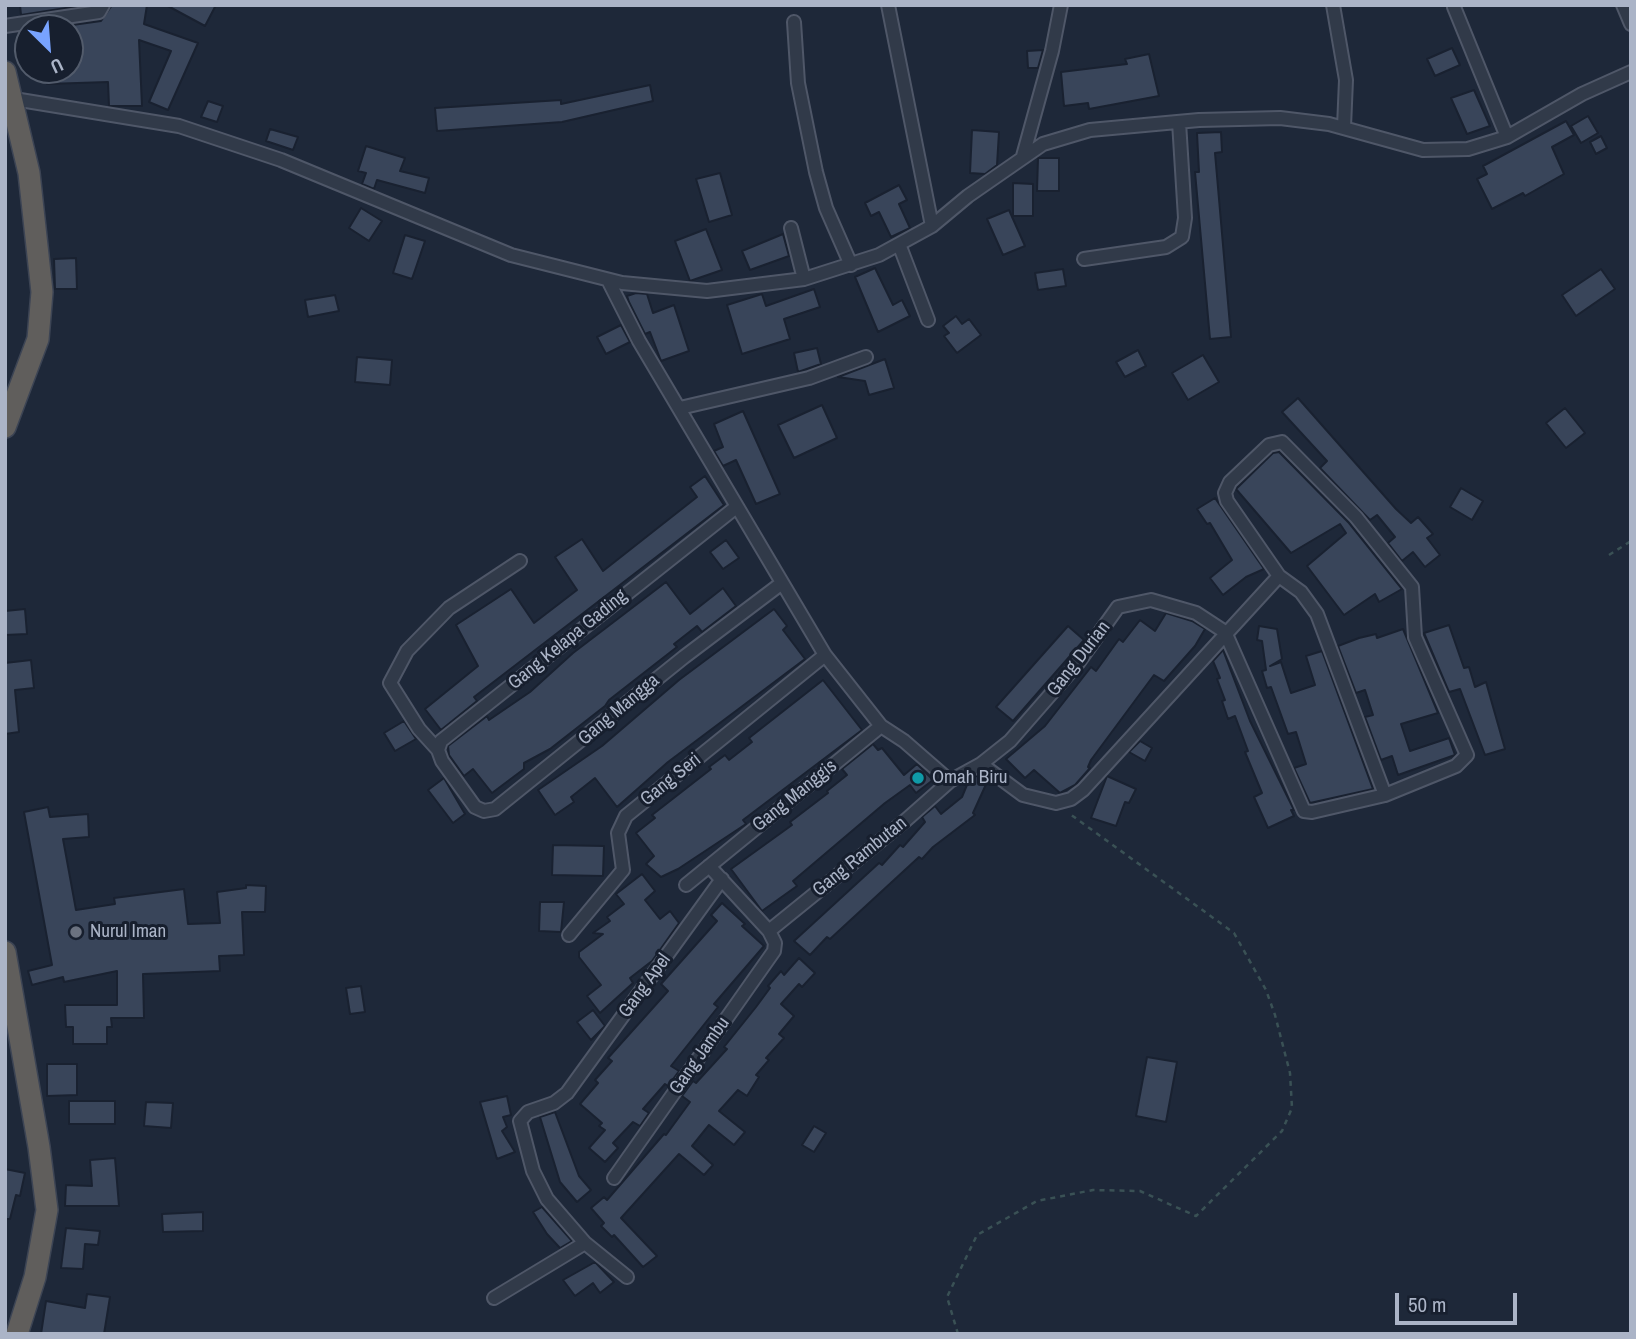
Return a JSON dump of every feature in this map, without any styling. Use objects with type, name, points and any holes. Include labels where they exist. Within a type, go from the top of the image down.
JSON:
[{"type":"highway","points":[[5,72],[29,173],[42,292],[38,339],[5,427]]},
{"type":"highway","points":[[5,952],[39,1147],[47,1210],[35,1278],[17,1334]]},
{"type":"street","points":[[5,26],[99,12],[103,5]]},
{"type":"street","points":[[888,5],[932,226]]},
{"type":"street","points":[[1023,156],[1052,51],[1061,5]]},
{"type":"street","points":[[1333,5],[1346,80],[1344,127]]},
{"type":"street","points":[[1623,5],[1631,24]]},
{"type":"street","points":[[1454,7],[1507,137]]},
{"type":"street","points":[[794,22],[798,83],[816,172],[826,208],[850,265]]},
{"type":"street","points":[[13,99],[178,126],[281,160],[511,255],[608,279],[707,291],[804,279],[850,265],[900,244],[932,226],[1023,156],[1044,144],[1090,130],[1179,122],[1280,118],[1344,127],[1423,150],[1468,149],[1507,137],[1582,94],[1631,72]]},
{"type":"street","points":[[1084,259],[1166,247],[1182,237],[1185,218],[1179,122]]},
{"type":"street","points":[[791,229],[804,279]]},
{"type":"street","points":[[900,244],[928,320]]},
{"type":"street","points":[[608,279],[639,341],[680,408],[735,508],[825,655],[881,726],[923,756],[950,781]]},
{"type":"street","points":[[680,408],[809,378],[866,357]]},
{"type":"street","points":[[1225,632],[1301,809],[1312,812],[1385,795],[1463,762],[1466,749],[1415,636],[1412,587],[1356,517],[1282,442],[1269,445],[1230,482],[1225,493],[1232,512],[1279,576],[1301,592],[1317,614],[1385,795]]},
{"type":"street","name":"Gang Kelapa Gading","points":[[438,750],[441,741],[735,508]]},
{"type":"street","points":[[438,750],[419,729],[390,683],[407,652],[449,608],[520,561]]},
{"type":"street","points":[[981,764],[1023,795],[1056,803],[1071,799],[1083,790],[1279,576]]},
{"type":"street","name":"Gang Mangga","points":[[438,750],[475,807],[484,811],[495,808],[684,657],[782,583]]},
{"type":"street","name":"Gang Durian","points":[[950,781],[981,764],[1029,722],[1118,607],[1151,600],[1196,613],[1225,632]]},
{"type":"street","name":"Gang Seri","points":[[569,935],[624,870],[618,833],[626,816],[825,655]]},
{"type":"street","name":"Gang Manggis","points":[[686,885],[881,726]]},
{"type":"street","name":"Gang Rambutan","points":[[769,932],[950,781]]},
{"type":"street","points":[[709,866],[769,932]]},
{"type":"street","name":"Gang Apel","points":[[585,1243],[538,1185],[520,1121],[528,1112],[554,1103],[567,1093],[722,879]]},
{"type":"street","name":"Gang Jambu","points":[[614,1178],[774,951],[775,943],[769,932]]},
{"type":"street","points":[[494,1298],[585,1243],[627,1277]]},
{"type":"path","points":[[1609,555],[1631,541]]},
{"type":"path","points":[[958,1334],[947,1297],[977,1235],[1037,1201],[1093,1190],[1140,1191],[1196,1216],[1282,1130],[1292,1108],[1290,1073],[1275,1015],[1266,990],[1234,933],[1056,803]]},
{"type":"building","points":[[20,5],[85,5],[27,14],[21,14]]},
{"type":"building","points":[[112,5],[147,5],[144,24],[198,43],[168,110],[149,102],[171,51],[139,40],[142,106],[109,106],[108,82],[84,83],[84,23],[101,21]]},
{"type":"building","points":[[166,5],[216,5],[205,26]]},
{"type":"building","points":[[1452,48],[1460,65],[1435,76],[1427,59]]},
{"type":"building","points":[[1043,50],[1038,68],[1028,68],[1027,51]]},
{"type":"building","points":[[1149,54],[1159,96],[1089,109],[1088,103],[1064,106],[1061,72],[1127,64],[1125,59]]},
{"type":"building","points":[[650,85],[653,101],[562,122],[437,131],[435,108],[561,100],[561,104]]},
{"type":"building","points":[[1474,90],[1490,126],[1467,134],[1451,98]]},
{"type":"building","points":[[208,101],[223,106],[217,122],[201,117]]},
{"type":"building","points":[[1588,116],[1598,133],[1581,143],[1571,126]]},
{"type":"building","points":[[1566,121],[1574,135],[1552,147],[1564,174],[1525,196],[1523,193],[1492,209],[1477,179],[1487,174],[1483,166]]},
{"type":"building","points":[[270,129],[298,137],[293,150],[266,141]]},
{"type":"building","points":[[972,130],[999,132],[997,165],[985,174],[970,173]]},
{"type":"building","points":[[1221,132],[1222,152],[1215,153],[1231,337],[1210,339],[1195,172],[1199,172],[1197,133]]},
{"type":"building","points":[[1601,136],[1607,148],[1596,154],[1590,142]]},
{"type":"building","points":[[366,146],[405,158],[400,171],[429,178],[425,193],[377,180],[374,189],[362,184],[366,173],[358,171]]},
{"type":"building","points":[[1038,158],[1059,158],[1059,191],[1037,191]]},
{"type":"building","points":[[720,173],[732,215],[709,222],[696,179]]},
{"type":"building","points":[[1013,183],[1033,184],[1033,216],[1013,216]]},
{"type":"building","points":[[899,185],[907,200],[899,204],[910,228],[891,237],[879,212],[871,216],[865,203]]},
{"type":"building","points":[[361,208],[382,221],[369,241],[349,228]]},
{"type":"building","points":[[1009,210],[1025,246],[1003,255],[987,219]]},
{"type":"building","points":[[706,229],[722,270],[690,281],[675,241]]},
{"type":"building","points":[[783,234],[789,256],[750,270],[742,251]]},
{"type":"building","points":[[405,235],[425,241],[412,279],[393,273]]},
{"type":"building","points":[[76,258],[77,289],[55,289],[54,259]]},
{"type":"building","points":[[875,268],[893,305],[902,300],[910,316],[878,332],[855,277]]},
{"type":"building","points":[[1063,269],[1066,286],[1038,290],[1035,273]]},
{"type":"building","points":[[1601,269],[1615,289],[1576,316],[1562,295]]},
{"type":"building","points":[[814,289],[820,307],[784,319],[790,339],[742,354],[727,305],[762,294],[766,306]]},
{"type":"building","points":[[647,294],[653,313],[674,305],[689,351],[661,361],[650,332],[645,334],[629,302],[627,296]]},
{"type":"building","points":[[335,295],[339,311],[308,317],[305,300]]},
{"type":"building","points":[[956,316],[962,324],[969,319],[981,335],[957,353],[944,336],[949,333],[943,326]]},
{"type":"building","points":[[621,325],[630,342],[606,354],[597,337]]},
{"type":"building","points":[[817,348],[821,364],[798,372],[794,353]]},
{"type":"building","points":[[1138,350],[1146,366],[1125,377],[1116,362]]},
{"type":"building","points":[[1203,355],[1219,382],[1188,400],[1172,373]]},
{"type":"building","points":[[357,357],[392,360],[390,385],[355,382]]},
{"type":"building","points":[[885,359],[894,388],[869,395],[865,381],[838,377]]},
{"type":"building","points":[[1298,398],[1396,509],[1411,523],[1418,517],[1433,534],[1427,538],[1440,555],[1425,567],[1413,552],[1402,561],[1388,543],[1395,537],[1377,515],[1370,520],[1320,468],[1327,461],[1282,412]]},
{"type":"building","points":[[822,405],[837,438],[794,458],[778,425]]},
{"type":"building","points":[[1565,408],[1585,433],[1566,448],[1546,423]]},
{"type":"building","points":[[743,411],[780,494],[756,504],[736,460],[723,466],[714,451],[723,447],[714,424]]},
{"type":"building","points":[[1279,452],[1349,523],[1402,589],[1379,602],[1375,594],[1344,615],[1307,566],[1346,533],[1340,524],[1291,553],[1236,489],[1273,453]]},
{"type":"building","points":[[705,476],[724,505],[474,697],[477,701],[441,730],[425,709],[478,666],[456,625],[511,589],[534,623],[577,590],[555,557],[582,539],[603,571],[697,497],[690,487]]},
{"type":"building","points":[[1461,488],[1483,501],[1472,520],[1450,507]]},
{"type":"building","points":[[1215,498],[1264,569],[1246,577],[1223,595],[1210,578],[1232,560],[1210,523],[1207,524],[1197,509]]},
{"type":"building","points":[[726,540],[739,558],[723,569],[710,552]]},
{"type":"building","points":[[666,582],[690,614],[723,588],[736,606],[702,632],[697,626],[674,644],[677,647],[609,700],[605,706],[550,749],[524,763],[524,769],[492,793],[473,769],[464,776],[449,755],[448,746],[487,716],[489,720],[530,692],[573,653]]},
{"type":"building","points":[[25,609],[27,634],[5,635],[5,611]]},
{"type":"building","points":[[774,609],[787,626],[783,630],[805,659],[668,762],[617,807],[595,778],[571,797],[574,802],[555,815],[538,790],[602,746],[679,680]]},
{"type":"building","points":[[1166,613],[1192,621],[1205,629],[1195,646],[1164,681],[1154,675],[1091,760],[1088,767],[1090,768],[1075,785],[1060,793],[1034,770],[1025,778],[1006,759],[1045,726],[1091,667],[1096,671],[1119,639],[1123,642],[1140,620],[1155,631]]},
{"type":"building","points":[[1449,625],[1464,668],[1469,667],[1475,687],[1486,682],[1505,749],[1485,755],[1460,689],[1449,692],[1424,633]]},
{"type":"building","points":[[1068,626],[1084,640],[1013,721],[996,707]]},
{"type":"building","points":[[1259,626],[1277,629],[1282,659],[1270,666],[1281,662],[1291,693],[1315,685],[1306,656],[1322,651],[1373,789],[1310,803],[1294,768],[1306,764],[1296,732],[1288,734],[1271,687],[1267,688],[1262,671],[1266,670],[1262,641],[1257,640]]},
{"type":"building","points":[[1403,629],[1438,713],[1401,724],[1410,751],[1449,738],[1455,755],[1398,775],[1392,756],[1381,760],[1365,717],[1373,715],[1365,690],[1356,693],[1338,646],[1359,638],[1376,634],[1377,638]]},
{"type":"building","points":[[1223,650],[1250,721],[1294,810],[1291,810],[1294,816],[1268,828],[1254,797],[1262,793],[1245,752],[1248,751],[1235,716],[1228,719],[1222,701],[1225,700],[1213,661]]},
{"type":"building","points":[[31,660],[34,688],[15,690],[19,732],[5,734],[5,663]]},
{"type":"building","points":[[823,680],[862,730],[743,820],[746,824],[678,869],[661,877],[646,864],[654,856],[636,833],[655,818],[652,815],[725,755],[729,760],[752,742],[749,738]]},
{"type":"building","points":[[404,721],[416,739],[395,751],[384,733]]},
{"type":"building","points":[[1140,741],[1152,748],[1145,761],[1129,752]]},
{"type":"building","points":[[873,744],[878,750],[882,748],[904,775],[917,764],[933,780],[916,793],[910,785],[885,803],[793,881],[797,886],[762,911],[731,869],[792,825],[790,822],[847,775],[842,769]]},
{"type":"building","points":[[980,774],[988,780],[973,813],[975,815],[933,847],[922,859],[919,857],[810,955],[794,941],[879,863],[882,865],[900,845],[903,847],[925,822],[922,817],[935,806],[941,814],[962,797],[969,780]]},
{"type":"building","points":[[1107,776],[1136,789],[1129,803],[1125,802],[1116,826],[1091,818]]},
{"type":"building","points":[[444,778],[465,814],[453,823],[428,790]]},
{"type":"building","points":[[48,807],[50,817],[88,814],[89,837],[63,839],[76,910],[115,904],[114,898],[184,889],[188,924],[220,923],[217,892],[246,888],[246,885],[266,886],[265,912],[242,912],[244,955],[219,956],[220,971],[143,974],[144,1018],[111,1018],[112,1027],[107,1027],[107,1044],[73,1044],[73,1027],[66,1027],[65,1005],[117,1005],[117,971],[64,982],[63,977],[32,985],[28,971],[52,965],[24,812]]},
{"type":"building","points":[[553,845],[604,846],[603,876],[552,875]]},
{"type":"building","points":[[642,874],[655,891],[645,900],[660,919],[670,911],[679,923],[652,961],[630,978],[633,983],[600,1013],[587,996],[601,985],[579,957],[579,952],[603,934],[593,933],[610,921],[607,917],[624,904],[616,894]]},
{"type":"building","points":[[540,902],[564,902],[561,932],[539,931]]},
{"type":"building","points":[[722,903],[764,946],[714,1004],[718,1007],[671,1066],[679,1071],[668,1086],[665,1084],[643,1109],[649,1113],[640,1126],[633,1122],[613,1143],[618,1148],[605,1162],[589,1148],[605,1130],[599,1126],[602,1123],[580,1104],[598,1083],[595,1080],[612,1061],[608,1058],[668,991],[661,984],[717,921],[711,915]]},
{"type":"building","points":[[799,958],[815,973],[802,987],[799,984],[781,1004],[794,1016],[779,1034],[784,1038],[766,1058],[769,1060],[756,1075],[759,1077],[747,1096],[738,1090],[719,1111],[745,1132],[734,1145],[709,1125],[692,1146],[713,1165],[704,1175],[679,1154],[621,1218],[657,1256],[643,1267],[614,1235],[612,1237],[601,1226],[604,1223],[591,1208],[604,1197],[607,1200],[664,1134],[666,1135],[690,1102],[682,1096],[693,1081],[696,1083],[727,1049],[724,1047],[770,988],[768,986],[781,971],[784,975]]},
{"type":"building","points":[[361,986],[365,1012],[350,1014],[346,988]]},
{"type":"building","points":[[593,1010],[605,1026],[591,1040],[577,1022]]},
{"type":"building","points":[[1147,1057],[1177,1062],[1166,1122],[1136,1116]]},
{"type":"building","points":[[47,1064],[77,1064],[77,1095],[47,1096]]},
{"type":"building","points":[[507,1096],[511,1115],[503,1117],[507,1127],[502,1131],[515,1152],[497,1159],[480,1102]]},
{"type":"building","points":[[69,1101],[115,1101],[115,1124],[69,1124]]},
{"type":"building","points":[[146,1102],[173,1103],[171,1128],[144,1126]]},
{"type":"building","points":[[555,1112],[579,1176],[591,1190],[577,1202],[560,1182],[540,1117]]},
{"type":"building","points":[[814,1126],[826,1133],[814,1152],[802,1145]]},
{"type":"building","points":[[115,1158],[119,1206],[65,1206],[66,1185],[92,1186],[90,1160]]},
{"type":"building","points":[[5,1169],[25,1173],[20,1196],[16,1195],[10,1219],[5,1219]]},
{"type":"building","points":[[542,1207],[572,1241],[560,1248],[547,1234],[533,1212]]},
{"type":"building","points":[[203,1212],[203,1231],[163,1232],[162,1214]]},
{"type":"building","points":[[66,1228],[100,1231],[98,1245],[85,1244],[83,1269],[61,1268]]},
{"type":"building","points":[[595,1262],[614,1282],[600,1293],[593,1283],[575,1296],[563,1280]]},
{"type":"building","points":[[87,1294],[110,1297],[104,1334],[41,1334],[46,1301],[85,1308]]},
{"type":"place","name":"Omah Biru","points":[[918,778]]},
{"type":"place","name":"Nurul Iman","points":[[76,932]]}]
